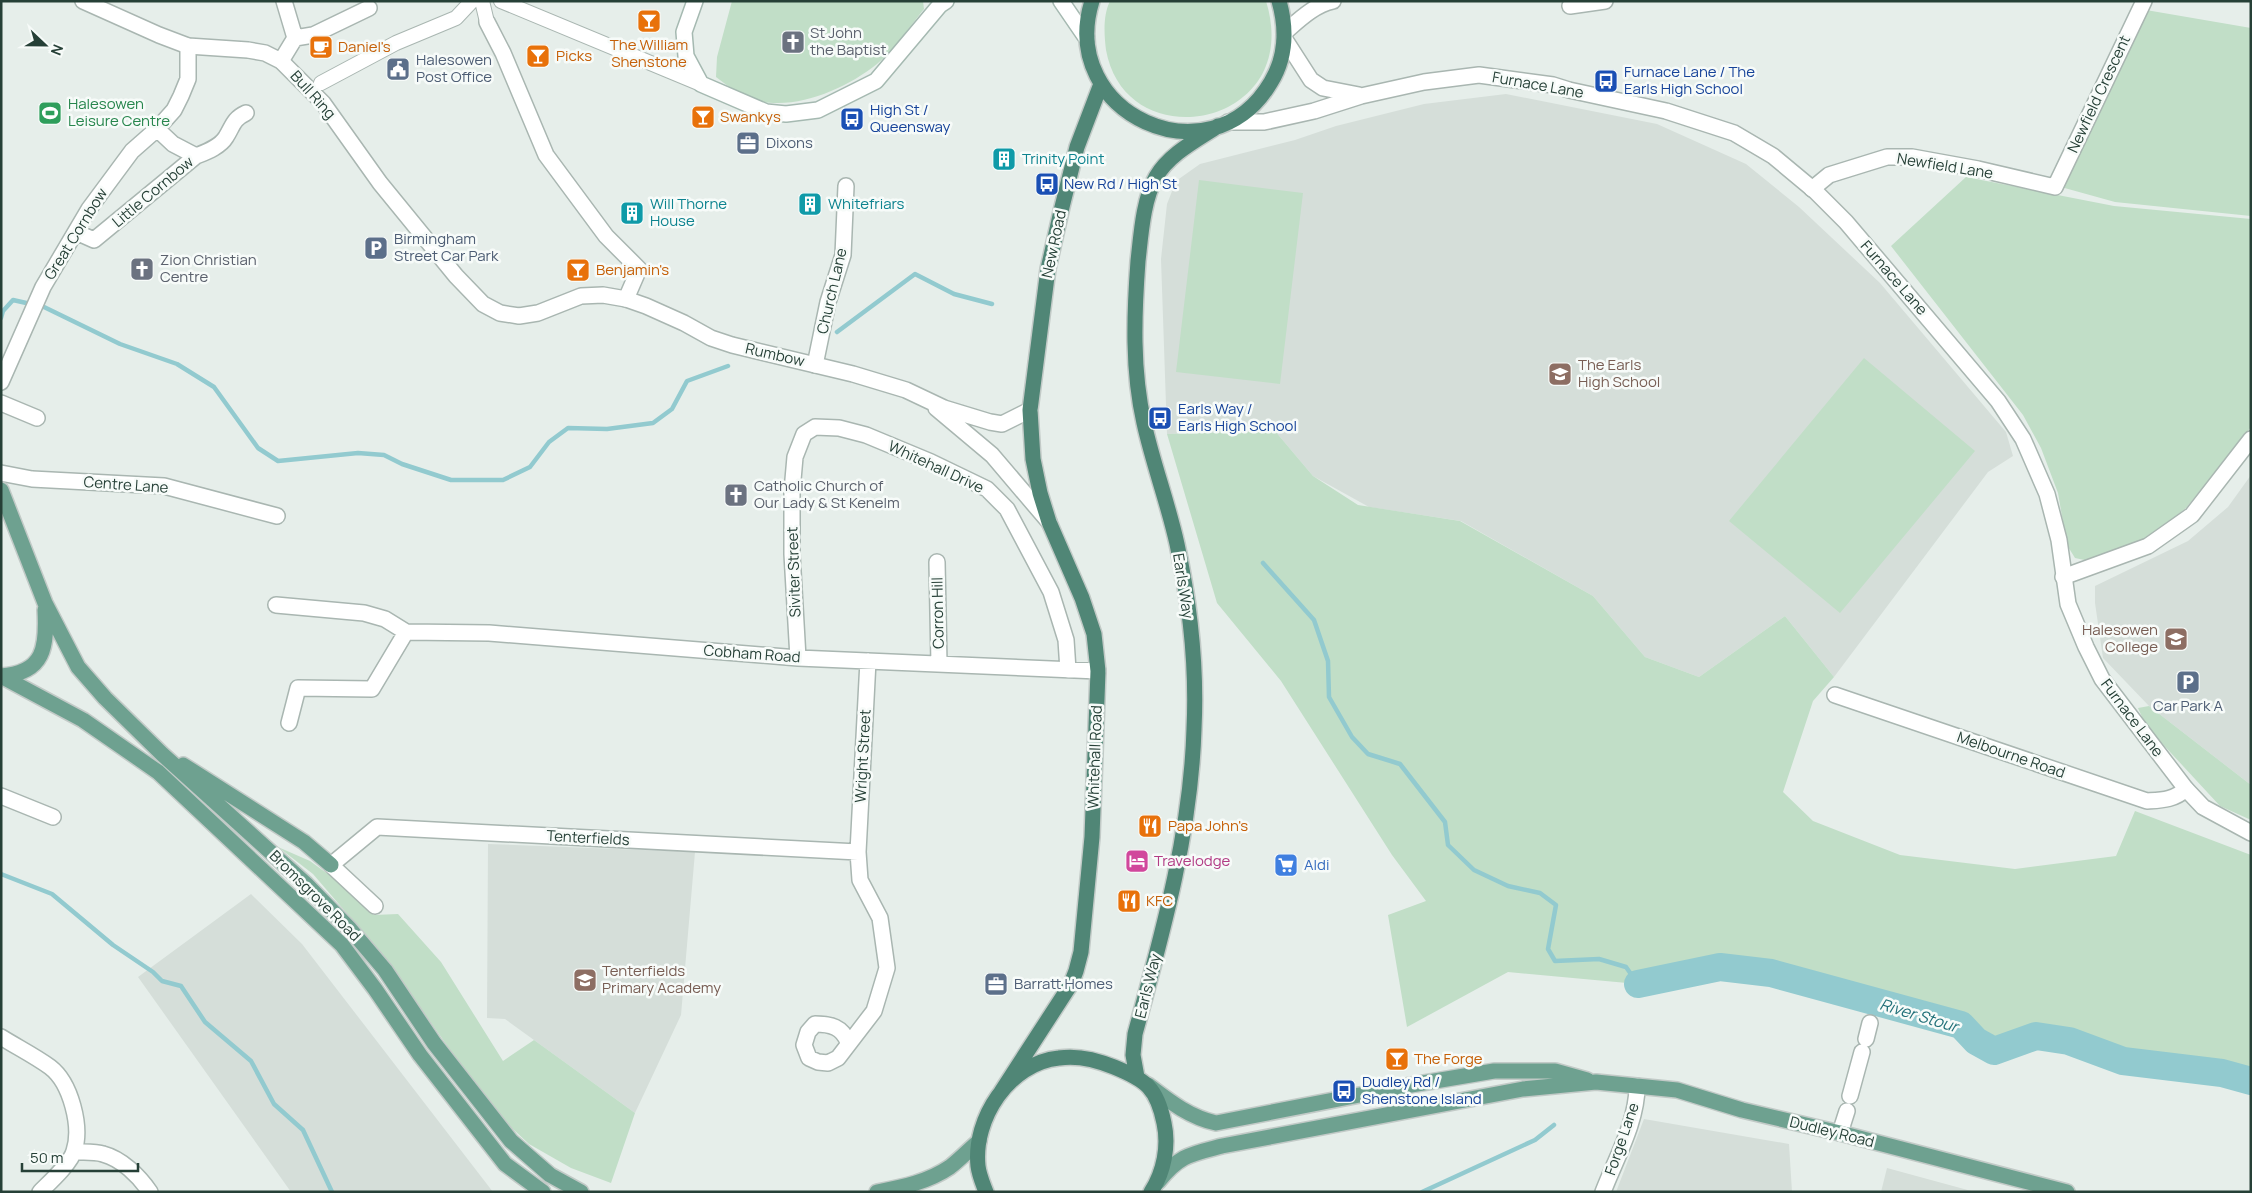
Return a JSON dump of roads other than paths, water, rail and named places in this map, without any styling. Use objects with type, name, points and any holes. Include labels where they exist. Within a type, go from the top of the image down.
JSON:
[{"type":"highway","points":[[1092,1],[1088,16],[1087,39],[1091,62],[1101,84],[1119,106],[1134,117],[1152,126],[1170,130],[1189,132],[1223,124]]},
{"type":"highway","points":[[1279,1],[1285,35]]},
{"type":"highway","name":"Earls Way","points":[[1153,1189],[1164,1162],[1166,1130],[1161,1110],[1143,1081],[1133,1055],[1135,1034],[1168,907],[1184,828],[1194,729],[1193,660],[1186,597],[1176,543],[1144,422],[1138,383],[1134,333],[1139,257],[1148,200],[1156,178],[1173,157],[1254,104],[1267,88],[1281,59],[1285,35]]},
{"type":"highway","name":"New Road","points":[[1030,410],[1048,269],[1077,147],[1101,84]]},
{"type":"highway","name":"Whitehall Road","points":[[986,1192],[978,1168],[979,1141],[985,1121],[1001,1092],[1071,984],[1076,971],[1081,952],[1095,800],[1098,671],[1094,634],[1082,598],[1049,522],[1033,459],[1030,410]]},
{"type":"highway","points":[[1001,1092],[1031,1067],[1058,1058],[1092,1060],[1143,1081]]},
{"type":"main road","points":[[1,490],[45,603],[46,639],[37,661],[30,669],[14,675],[1,676]]},
{"type":"main road","name":"Bromsgrove Road","points":[[45,603],[78,668],[105,698],[162,754],[306,884],[350,929],[385,970],[434,1043],[512,1141],[550,1174],[581,1192]]},
{"type":"main road","name":"Bromsgrove Road","points":[[1,676],[82,720],[158,772],[342,945],[420,1055],[505,1164],[543,1192]]},
{"type":"main road","points":[[162,754],[202,775],[304,842],[331,865]]},
{"type":"main road","points":[[1143,1081],[1182,1110],[1216,1124],[1411,1085],[1494,1071],[1555,1071],[1596,1082]]},
{"type":"main road","points":[[1153,1189],[1171,1166],[1191,1154],[1222,1146],[1523,1090],[1596,1082]]},
{"type":"main road","name":"Dudley Road","points":[[1596,1082],[1677,1090],[1742,1110],[1840,1133],[2067,1192]]},
{"type":"main road","points":[[877,1192],[912,1185],[932,1177],[950,1167],[979,1141]]},
{"type":"street","name":"Bull Ring","points":[[83,1],[159,36],[188,46],[248,50],[266,53],[281,60],[323,103],[400,207],[456,276],[484,304],[500,313],[519,316],[538,313],[581,296],[603,295],[626,299]]},
{"type":"street","points":[[284,1],[295,38]]},
{"type":"street","points":[[321,82],[396,43],[456,18],[472,1]]},
{"type":"street","points":[[482,1],[487,22],[507,61],[546,155],[606,236],[639,269],[626,299]]},
{"type":"street","points":[[501,1],[766,112],[786,114],[818,110],[876,81],[940,5],[946,1]]},
{"type":"street","points":[[695,1],[684,32],[686,56],[702,84]]},
{"type":"street","points":[[1061,1],[1087,39]]},
{"type":"street","points":[[1570,6],[1605,1]]},
{"type":"street","name":"Newfield Crescent","points":[[2055,187],[2144,1]]},
{"type":"street","points":[[1285,35],[1303,17],[1326,2]]},
{"type":"street","points":[[281,60],[295,38],[313,35],[369,8]]},
{"type":"street","name":"Furnace Lane","points":[[1285,35],[1311,80],[1323,88],[1361,96]]},
{"type":"street","name":"Great Cornbow","points":[[1,382],[43,287],[89,209],[132,151],[157,129],[174,110],[188,79],[188,46]]},
{"type":"street","name":"Furnace Lane","points":[[1223,124],[1264,122],[1361,96],[1424,82],[1479,75],[1554,85],[1666,111],[1734,134],[1773,156],[1812,189],[1846,222],[1998,401],[2023,439],[2047,494],[2058,540],[2068,604],[2102,679],[2186,789],[2203,807],[2251,833]]},
{"type":"street","name":"Little Cornbow","points":[[76,232],[94,240],[196,156],[210,150],[225,138],[236,117],[246,113]]},
{"type":"street","points":[[157,129],[173,144],[196,156]]},
{"type":"street","name":"Newfield Lane","points":[[1812,189],[1830,175],[1887,157],[1912,157],[2055,187]]},
{"type":"street","name":"Church Lane","points":[[816,365],[828,302],[843,255],[846,186]]},
{"type":"street","name":"Rumbow","points":[[626,299],[684,323],[711,338],[906,390],[928,402],[992,455],[1049,522]]},
{"type":"street","points":[[1,402],[37,418]]},
{"type":"street","name":"Rumbow","points":[[928,402],[1002,424],[1030,410]]},
{"type":"street","name":"Whitehall Drive","points":[[795,457],[804,434],[815,427],[839,428],[866,435],[931,462],[987,489],[1007,509],[1051,592],[1066,640],[1068,670]]},
{"type":"street","points":[[2063,577],[2148,546],[2192,515],[2251,440]]},
{"type":"street","name":"Siviter Street","points":[[795,457],[792,491],[792,554],[798,658]]},
{"type":"street","name":"Centre Lane","points":[[1,473],[32,479],[164,486],[277,516]]},
{"type":"street","name":"Corron Hill","points":[[937,562],[939,664]]},
{"type":"street","points":[[276,605],[364,613],[385,619],[406,632],[372,689],[298,688],[289,723]]},
{"type":"street","name":"Cobham Road","points":[[406,632],[489,633],[798,658],[1098,671]]},
{"type":"street","name":"Wright Street","points":[[848,1042],[874,1011],[887,968],[880,918],[860,880],[858,852],[868,661]]},
{"type":"street","name":"Melbourne Road","points":[[1835,695],[2147,801],[2168,800],[2186,789]]},
{"type":"street","points":[[1,796],[53,817]]},
{"type":"street","name":"Tenterfields","points":[[331,865],[377,827],[858,852]]},
{"type":"street","points":[[331,865],[376,906]]},
{"type":"street","points":[[1840,1133],[1870,1023]]},
{"type":"street","points":[[1,1037],[52,1068],[65,1085],[77,1115],[74,1152],[52,1181],[40,1192]]},
{"type":"street","name":"Forge Lane","points":[[1603,1192],[1633,1117],[1637,1086]]},
{"type":"street","points":[[74,1152],[102,1153],[122,1163],[143,1182],[150,1192]]},
{"type":"waterway","points":[[837,332],[915,274],[954,294],[992,304]]},
{"type":"waterway","points":[[1,318],[3,311],[13,300],[44,307],[120,344],[177,364],[214,387],[258,448],[278,461],[358,453],[384,455],[402,464],[451,480],[503,480],[530,467],[549,442],[568,428],[607,429],[653,423],[672,409],[687,381],[728,366]]},
{"type":"waterway","points":[[1263,563],[1314,620],[1328,661],[1329,697],[1352,737],[1368,754],[1400,764],[1445,822],[1448,845],[1474,870],[1508,886],[1540,893],[1556,905],[1548,949],[1555,961],[1599,959],[1626,967],[1638,984]]},
{"type":"waterway","points":[[1,874],[52,894],[113,945],[153,972],[162,981],[181,986],[205,1022],[251,1061],[274,1104],[303,1130],[332,1192]]},
{"type":"waterway","name":"River Stour","points":[[1638,984],[1720,967],[1771,973],[1961,1025],[1976,1041],[1994,1051],[2036,1036],[2069,1041],[2123,1061],[2222,1073],[2251,1081]]},
{"type":"waterway","points":[[1422,1192],[1535,1140],[1554,1125]]},
{"type":"place","name":"The William Shenstone","points":[[649,21]]},
{"type":"place","name":"St John the Baptist","points":[[793,42]]},
{"type":"place","name":"Daniel's","points":[[321,47]]},
{"type":"place","name":"Picks","points":[[538,56]]},
{"type":"place","name":"Halesowen Post Office","points":[[398,69]]},
{"type":"place","name":"Furnace Lane / The Earls High School","points":[[1606,81]]},
{"type":"place","name":"Halesowen Leisure Centre","points":[[50,113]]},
{"type":"place","name":"Swankys","points":[[703,117]]},
{"type":"place","name":"High St / Queensway","points":[[852,119]]},
{"type":"place","name":"Dixons","points":[[748,143]]},
{"type":"place","name":"Trinity Point","points":[[1004,159]]},
{"type":"place","name":"New Rd / High St","points":[[1047,184]]},
{"type":"place","name":"Whitefriars","points":[[810,204]]},
{"type":"place","name":"Will Thorne House","points":[[632,213]]},
{"type":"place","name":"Birmingham Street Car Park","points":[[376,248]]},
{"type":"place","name":"Zion Christian Centre","points":[[142,269]]},
{"type":"place","name":"Benjamin's","points":[[578,270]]},
{"type":"place","name":"The Earls High School","points":[[1560,374]]},
{"type":"place","name":"Earls Way / Earls High School","points":[[1160,418]]},
{"type":"place","name":"Catholic Church of Our Lady & St Kenelm","points":[[736,495]]},
{"type":"place","name":"Halesowen College","points":[[2176,639]]},
{"type":"place","name":"Car Park A","points":[[2188,682]]},
{"type":"place","name":"Papa John's","points":[[1150,826]]},
{"type":"place","name":"Travelodge","points":[[1137,861]]},
{"type":"place","name":"Aldi","points":[[1286,865]]},
{"type":"place","name":"KFC","points":[[1129,901]]},
{"type":"place","name":"Tenterfields Primary Academy","points":[[585,980]]},
{"type":"place","name":"Barratt Homes","points":[[996,984]]},
{"type":"place","name":"The Forge","points":[[1397,1059]]},
{"type":"place","name":"Dudley Rd / Shenstone Island","points":[[1344,1091]]}]
